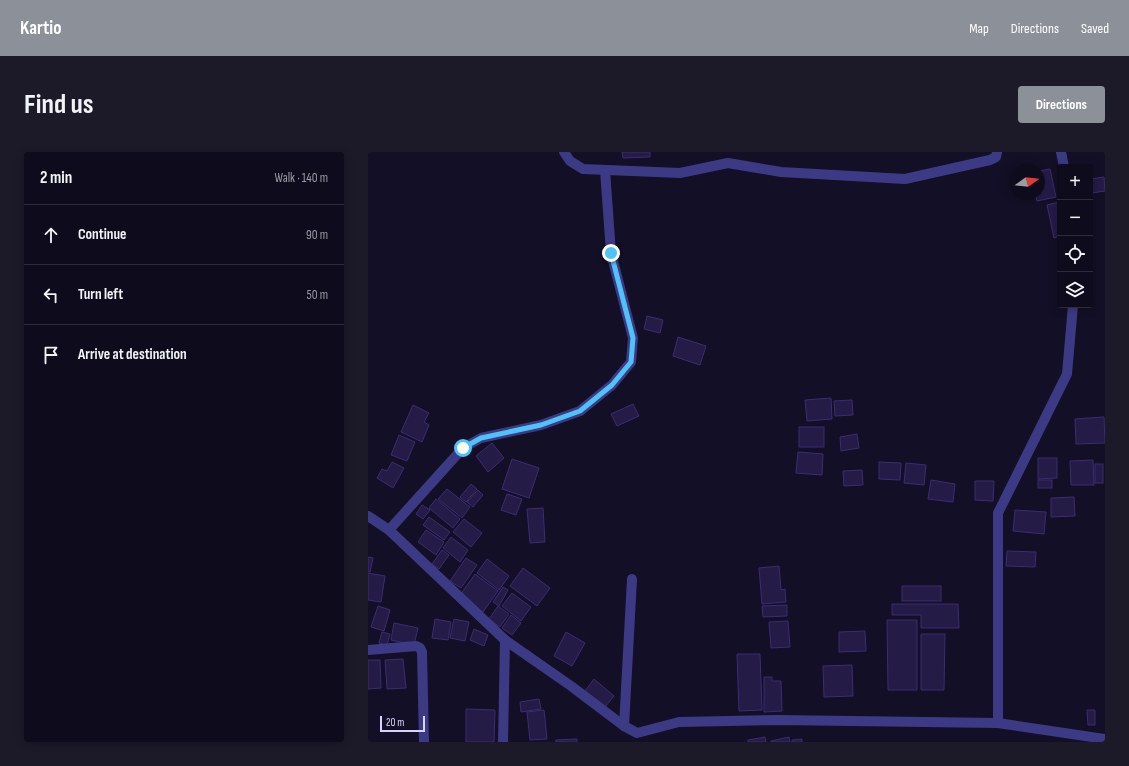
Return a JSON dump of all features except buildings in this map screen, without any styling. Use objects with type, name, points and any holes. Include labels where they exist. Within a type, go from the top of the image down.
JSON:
[{"type":"street","points":[[564,152],[570,161],[583,169],[680,173],[728,163],[781,172],[905,179],[990,160],[996,157],[997,152]]},
{"type":"street","points":[[1061,152],[1063,164]]},
{"type":"street","points":[[389,530],[463,448],[481,438],[541,425],[580,411],[612,385],[631,362],[633,338],[611,253],[605,170]]},
{"type":"street","points":[[998,723],[998,514],[1067,374],[1073,308]]},
{"type":"street","points":[[368,516],[389,530],[505,640],[571,686],[637,737],[679,722],[778,720],[998,723],[1105,739]]},
{"type":"street","points":[[624,726],[632,579]]},
{"type":"street","points":[[503,742],[505,640]]},
{"type":"street","points":[[368,650],[416,646],[420,648],[422,652],[424,742]]},
{"type":"route","points":[[463,448],[481,438],[541,425],[580,411],[612,385],[631,362],[633,338],[611,253]]}]
